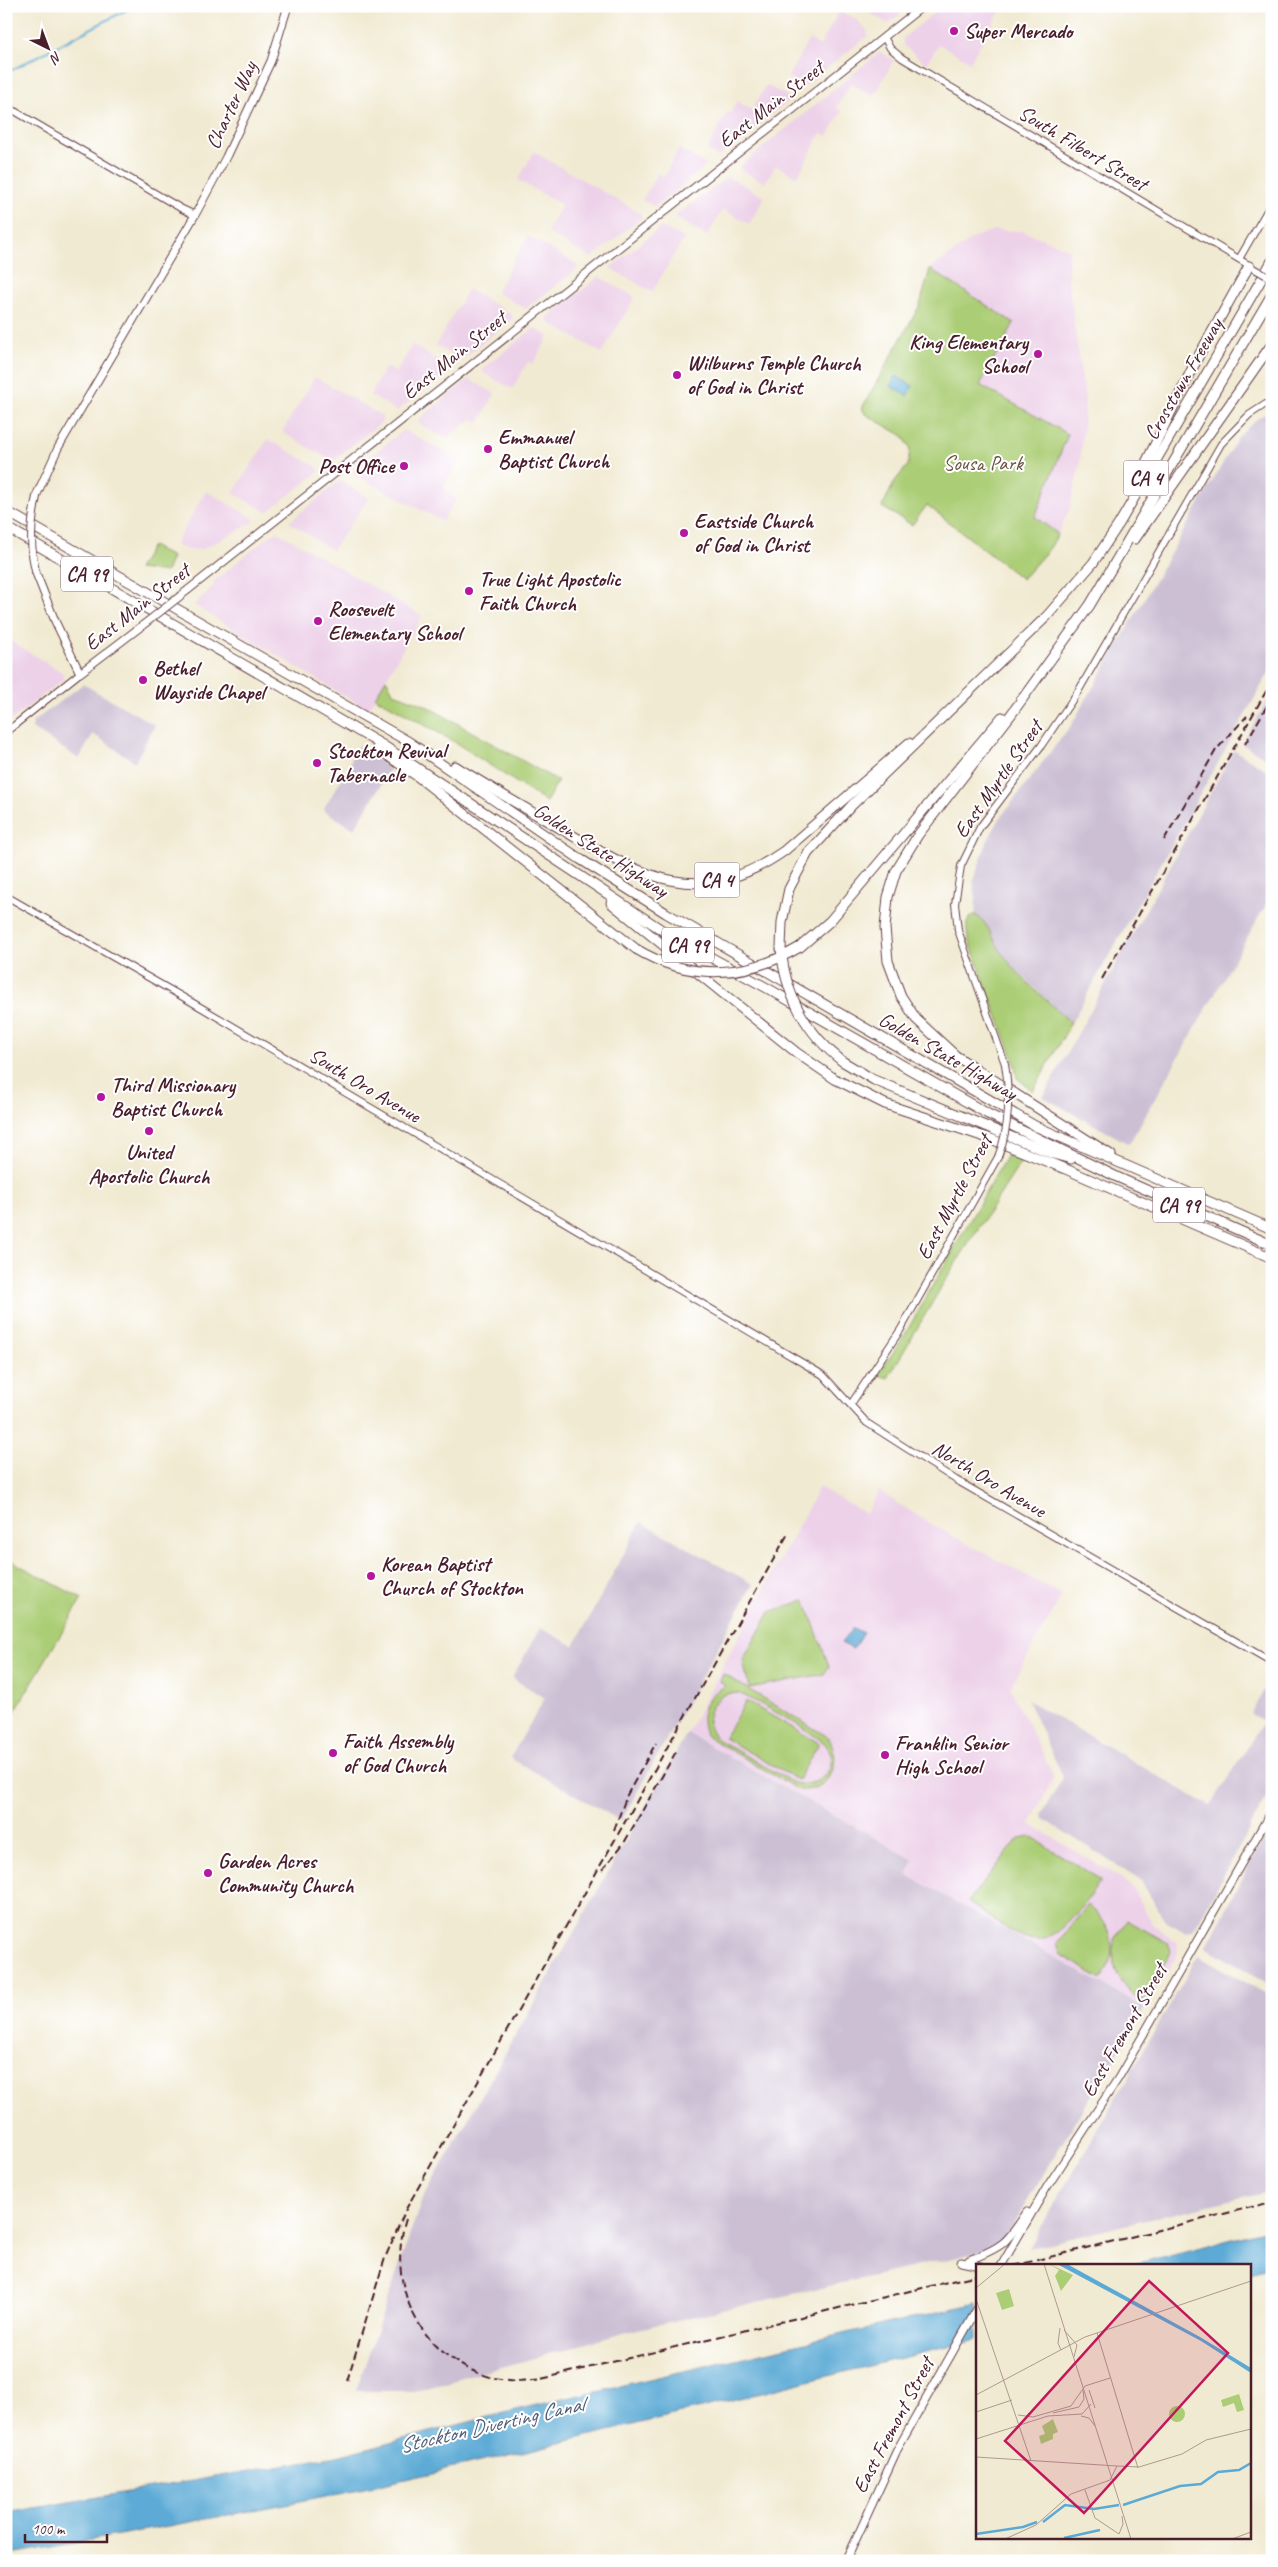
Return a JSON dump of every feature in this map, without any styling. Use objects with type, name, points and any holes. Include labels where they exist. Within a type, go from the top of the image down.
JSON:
[{"type":"highway","name":"Crosstown Freeway","points":[[988,673],[1063,599],[1107,543],[1272,261]]},
{"type":"highway","points":[[1107,543],[1198,357],[1251,267]]},
{"type":"highway","name":"Crosstown Freeway","points":[[1040,674],[1098,592],[1272,294]]},
{"type":"highway","points":[[1098,592],[1272,344]]},
{"type":"highway","name":"Golden State Highway","points":[[6,511],[408,742],[580,859],[666,913],[1035,1126],[1272,1229]]},
{"type":"highway","name":"Golden State Highway","points":[[6,527],[305,698],[417,767],[668,934],[980,1109],[1117,1178],[1272,1245]]},
{"type":"highway","points":[[988,673],[852,805],[808,853],[788,896],[782,922],[781,948],[786,981],[799,1012],[818,1039],[842,1061],[874,1080],[1053,1154],[1088,1162]]},
{"type":"highway","name":"CA 4","points":[[408,742],[442,759],[632,869],[668,880],[710,881],[752,870],[784,851],[988,673]]},
{"type":"highway","points":[[1040,674],[1010,716],[944,799],[902,859],[892,884],[885,915],[888,961],[895,983],[908,1008],[936,1040],[1022,1100],[1129,1167]]},
{"type":"highway","name":"CA 4","points":[[305,698],[417,776],[636,949],[676,967],[718,973],[764,965],[800,947],[830,921],[1040,674]]},
{"type":"highway","points":[[606,894],[608,901],[797,1053],[835,1079],[885,1104],[991,1139],[1272,1258]]},
{"type":"main road","name":"Charter Way","points":[[80,673],[55,621],[36,573],[30,549],[30,534],[37,494],[58,448],[195,215],[252,104],[271,61],[288,6]]},
{"type":"main road","name":"East Main Street","points":[[80,673],[188,590],[923,6]]},
{"type":"main road","name":"East Fremont Street","points":[[1002,2264],[1047,2187],[1123,2070],[1272,1810]]},
{"type":"main road","points":[[969,2260],[1003,2244],[1047,2187]]},
{"type":"main road","points":[[961,2262],[976,2265]]},
{"type":"main road","name":"East Fremont Street","points":[[846,2561],[885,2473],[976,2311]]},
{"type":"street","name":"South Filbert Street","points":[[884,37],[890,48],[902,58],[1272,279]]},
{"type":"street","points":[[6,106],[195,215]]},
{"type":"street","points":[[1238,260],[1272,202]]},
{"type":"street","name":"East Myrtle Street","points":[[851,1404],[901,1329],[998,1157],[1003,1141],[1010,1103],[1005,1064],[958,930],[956,890],[966,852],[980,827],[1041,746],[1079,690],[1221,444],[1249,415],[1272,400]]},
{"type":"street","name":"East Main Street","points":[[6,732],[80,673]]},
{"type":"street","name":"South Oro Avenue","points":[[6,896],[202,1008],[705,1305]]},
{"type":"street","name":"North Oro Avenue","points":[[705,1305],[823,1374],[867,1423],[956,1480],[1272,1662]]},
{"type":"shaded area","points":[[859,6],[910,6],[888,24]]},
{"type":"shaded area","points":[[943,6],[1003,6],[970,62],[939,44],[926,64],[903,45],[903,38]]},
{"type":"shaded area","points":[[839,11],[854,18],[867,30],[868,36],[804,86],[788,77],[809,39],[820,46]]},
{"type":"shaded area","points":[[880,52],[894,60],[874,96],[851,83],[836,108],[842,111],[828,136],[821,133],[797,177],[776,165],[765,183],[740,169],[740,166]]},
{"type":"shaded area","points":[[766,85],[787,96],[787,102],[718,157],[707,150],[727,112],[730,114],[737,101],[752,110]]},
{"type":"shaded area","points":[[679,149],[704,163],[705,167],[655,207],[642,200],[658,173],[664,176]]},
{"type":"shaded area","points":[[534,152],[640,213],[642,217],[591,258],[547,232],[562,205],[518,180]]},
{"type":"shaded area","points":[[728,177],[765,197],[749,224],[723,209],[707,236],[677,219],[676,215]]},
{"type":"shaded area","points":[[661,227],[684,238],[652,292],[610,268]]},
{"type":"shaded area","name":"King Elementary School","points":[[993,230],[1023,231],[1069,249],[1068,280],[1085,400],[1080,465],[1069,510],[1058,534],[1034,517],[1068,434],[979,385],[930,269],[975,237]]},
{"type":"shaded area","points":[[528,236],[576,264],[578,268],[526,309],[496,292]]},
{"type":"shaded area","points":[[599,277],[635,297],[602,353],[548,322],[548,317]]},
{"type":"shaded area","points":[[468,289],[512,315],[512,319],[461,360],[436,345]]},
{"type":"shaded area","points":[[534,328],[549,336],[533,364],[528,362],[512,389],[484,373],[483,368]]},
{"type":"shaded area","points":[[412,345],[447,366],[447,371],[397,411],[370,395],[386,367],[396,373]]},
{"type":"shaded area","points":[[315,377],[382,416],[382,422],[332,461],[282,432]]},
{"type":"shaded area","points":[[469,379],[495,394],[479,422],[472,418],[446,439],[418,423],[419,419]]},
{"type":"shaded area","points":[[1272,410],[1272,667],[1071,1023],[1016,970],[1001,952],[985,923],[975,915],[976,897],[973,882],[987,842],[1000,818],[1072,724],[1238,437],[1258,418]]},
{"type":"shaded area","points":[[404,430],[459,460],[443,487],[456,499],[442,521],[354,474],[354,469]]},
{"type":"shaded area","points":[[268,439],[318,468],[319,472],[267,512],[233,493]]},
{"type":"shaded area","points":[[340,481],[369,498],[332,550],[289,522]]},
{"type":"shaded area","points":[[206,491],[253,518],[254,522],[203,549],[188,550],[175,545]]},
{"type":"shaded area","name":"Roosevelt Elementary School","points":[[276,531],[422,616],[368,710],[194,605],[215,585],[213,582]]},
{"type":"shaded area","points":[[9,640],[63,673],[64,679],[6,724],[6,645]]},
{"type":"shaded area","points":[[83,684],[155,725],[135,762],[93,734],[79,759],[32,728],[33,722]]},
{"type":"shaded area","points":[[1272,692],[1272,762],[1242,744]]},
{"type":"shaded area","points":[[359,745],[390,770],[354,829],[325,811],[324,808],[350,765],[352,755]]},
{"type":"shaded area","points":[[1234,750],[1272,773],[1272,894],[1129,1144],[1043,1097]]},
{"type":"shaded area","name":"Franklin Senior High School","points":[[819,1487],[866,1514],[879,1491],[927,1522],[1062,1595],[1010,1688],[1054,1777],[1030,1824],[1122,1879],[1133,1889],[1153,1924],[1177,1943],[1178,1953],[1145,2008],[907,1875],[914,1860],[687,1733]]},
{"type":"shaded area","points":[[641,1522],[753,1584],[621,1821],[510,1758],[545,1698],[512,1678],[540,1628],[574,1646]]},
{"type":"shaded area","points":[[1272,1677],[1272,1788],[1193,1931],[1186,1933],[1166,1922],[1141,1881],[1044,1819],[1042,1813],[1063,1777],[1027,1700],[1210,1806],[1264,1721],[1250,1714]]},
{"type":"shaded area","points":[[687,1733],[914,1860],[907,1875],[1145,2008],[998,2248],[638,2329],[416,2391],[356,2391],[421,2202]]},
{"type":"shaded area","points":[[1272,1823],[1272,1986],[1206,1947]]},
{"type":"shaded area","points":[[1198,1956],[1272,1997],[1272,2190],[1029,2248]]},
{"type":"green space","name":"Sousa Park","points":[[930,269],[1014,323],[980,385],[1068,434],[1035,517],[1058,534],[1050,548],[1022,579],[927,505],[912,525],[882,507],[895,481],[908,465],[910,448],[903,436],[865,414],[862,408],[920,305]]},
{"type":"green space","points":[[152,546],[172,557],[166,572],[138,569]]},
{"type":"green space","points":[[386,679],[394,693],[423,704],[558,781],[546,802],[453,741],[375,697]]},
{"type":"green space","points":[[975,915],[984,922],[999,948],[1017,972],[1071,1023],[1033,1091],[1017,1078],[1014,1060],[971,946],[967,925],[968,921]]},
{"type":"green space","points":[[1007,1155],[1021,1162],[949,1274],[888,1378],[878,1375],[904,1336]]},
{"type":"green space","points":[[6,1558],[82,1599],[9,1721],[6,1720]]},
{"type":"green space","points":[[805,1600],[829,1666],[824,1674],[749,1688],[743,1660],[770,1612]]},
{"type":"green space","points":[[723,1674],[828,1737],[833,1746],[835,1756],[831,1773],[826,1780],[819,1786],[799,1790],[706,1736],[703,1728],[702,1713],[708,1700],[726,1686],[720,1682]],"holes":[[[726,1694],[740,1694],[753,1700],[822,1741],[831,1754],[829,1770],[824,1776],[811,1783],[794,1783],[718,1740],[710,1728],[709,1715],[714,1703]]]},
{"type":"green space","points":[[746,1701],[819,1743],[798,1780],[724,1738]]},
{"type":"green space","points":[[1030,1836],[1101,1880],[1063,1927],[1053,1935],[1044,1939],[1034,1940],[1025,1938],[999,1924],[968,1902],[1019,1838]]},
{"type":"green space","points":[[1088,1905],[1104,1922],[1111,1939],[1111,1958],[1102,1979],[1061,1955],[1057,1943]]},
{"type":"green space","points":[[1127,1920],[1168,1943],[1171,1952],[1142,2001],[1128,1990],[1123,1983],[1118,1975],[1113,1958],[1115,1940]]},
{"type":"water","points":[[896,376],[913,386],[907,396],[890,386]]},
{"type":"water","points":[[853,1628],[863,1633],[853,1649],[841,1643]]},
{"type":"water","points":[[1272,2229],[1272,2268],[1250,2274],[1250,2264],[1134,2264]]},
{"type":"water","name":"Stockton Diverting Canal","points":[[976,2303],[976,2340],[379,2485],[240,2513],[6,2555],[6,2513],[336,2456],[524,2408]]},
{"type":"waterway","points":[[6,73],[134,6]]},
{"type":"railway","points":[[1102,979],[1272,681]]},
{"type":"railway","points":[[1245,744],[1272,697]]},
{"type":"railway","points":[[1164,840],[1216,750],[1247,716]]},
{"type":"railway","points":[[347,2381],[385,2258],[406,2209],[789,1532]]},
{"type":"railway","points":[[614,1830],[627,1795],[656,1743]]},
{"type":"railway","points":[[602,1870],[624,1843],[677,1750]]},
{"type":"railway","points":[[1021,2264],[1272,2202]]},
{"type":"railway","points":[[406,2219],[400,2252],[403,2283],[413,2312],[429,2338],[451,2358],[477,2373],[508,2380],[541,2379],[976,2275]]},
{"type":"place","name":"Super Mercado","points":[[954,31]]},
{"type":"place","name":"King Elementary School","points":[[1038,354]]},
{"type":"place","name":"Wilburns Temple Church of God in Christ","points":[[677,375]]},
{"type":"place","name":"Emmanuel Baptist Church","points":[[488,449]]},
{"type":"place","name":"Post Office","points":[[404,466]]},
{"type":"place","name":"Eastside Church of God in Christ","points":[[684,533]]},
{"type":"place","name":"True Light Apostolic Faith Church","points":[[469,591]]},
{"type":"place","name":"Roosevelt Elementary School","points":[[318,621]]},
{"type":"place","name":"Bethel Wayside Chapel","points":[[143,680]]},
{"type":"place","name":"Stockton Revival Tabernacle","points":[[317,763]]},
{"type":"place","name":"Third Missionary Baptist Church","points":[[101,1097]]},
{"type":"place","name":"United Apostolic Church","points":[[149,1131]]},
{"type":"place","name":"Korean Baptist Church of Stockton","points":[[371,1576]]},
{"type":"place","name":"Faith Assembly of God Church","points":[[333,1753]]},
{"type":"place","name":"Franklin Senior High School","points":[[885,1755]]},
{"type":"place","name":"Garden Acres Community Church","points":[[208,1873]]}]
